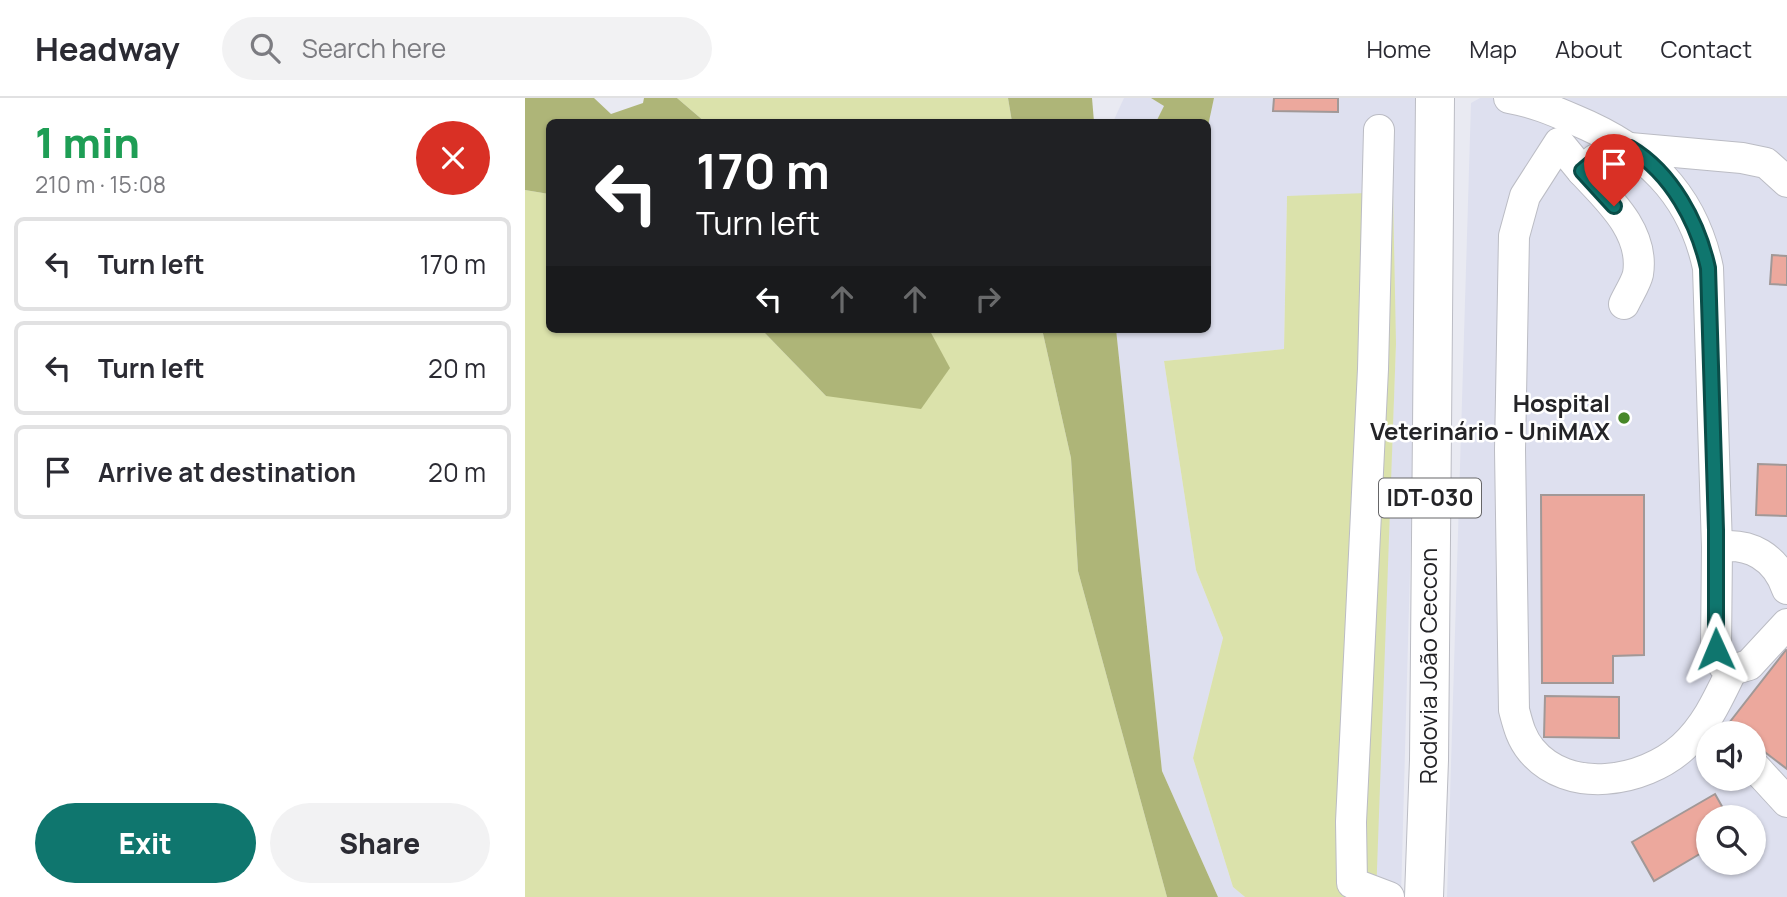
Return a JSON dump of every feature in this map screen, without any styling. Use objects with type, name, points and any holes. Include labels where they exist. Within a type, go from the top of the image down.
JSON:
[{"type":"main road","name":"Rodovia João Ceccon","points":[[1424,897],[1429,760],[1435,98]]},
{"type":"lane","points":[[1509,98],[1539,103],[1597,129],[1642,155],[1665,180],[1690,216],[1703,243],[1708,268],[1717,547],[1716,649],[1723,665],[1732,670],[1749,665],[1787,625]]},
{"type":"lane","points":[[1539,103],[1559,143],[1614,206],[1634,239],[1638,253],[1638,274],[1624,304]]},
{"type":"lane","points":[[1379,130],[1373,369],[1351,822],[1352,883],[1389,897]]},
{"type":"lane","points":[[1559,143],[1525,196],[1514,236],[1510,450],[1514,710],[1520,732],[1531,750],[1548,766],[1567,775],[1602,779],[1627,777],[1665,761],[1696,740]]},
{"type":"lane","points":[[1582,171],[1596,159],[1630,148],[1742,158],[1766,163],[1787,182]]},
{"type":"lane","points":[[1717,547],[1733,545],[1760,554],[1774,564],[1787,589]]},
{"type":"lane","points":[[1715,721],[1732,670]]},
{"type":"lane","points":[[1766,779],[1787,802]]},
{"type":"shaded area","points":[[1124,98],[1151,98],[1165,106],[1158,119],[1114,119]]},
{"type":"shaded area","points":[[1214,98],[1423,98],[1401,897],[1376,897],[1396,344],[1287,196],[1284,349],[1164,361],[1196,570],[1223,638],[1193,758],[1233,887],[1245,897],[1218,897],[1162,771],[1116,333],[1211,333],[1211,119],[1209,119]]},
{"type":"shaded area","name":"Hospital Veterinário - UniMAX","points":[[1480,98],[1787,98],[1787,897],[1447,897],[1471,103]]},
{"type":"green space","points":[[525,98],[594,98],[611,114],[643,103],[644,98],[677,98],[702,119],[546,119],[546,194],[525,190]]},
{"type":"green space","points":[[677,98],[1008,98],[1012,119],[702,119]]},
{"type":"green space","points":[[1008,98],[1092,98],[1094,119],[1012,119]]},
{"type":"green space","points":[[1151,98],[1214,98],[1210,119],[1158,119],[1164,106]]},
{"type":"green space","points":[[525,190],[546,194],[546,333],[765,333],[826,396],[928,333],[1043,333],[1071,458],[1078,571],[1167,897],[525,897]]},
{"type":"green space","points":[[1393,192],[1396,344],[1376,897],[1245,897],[1233,887],[1193,758],[1223,638],[1196,570],[1164,361],[1284,349],[1287,196]]},
{"type":"green space","points":[[765,333],[931,333],[950,368],[921,409],[826,396]]},
{"type":"green space","points":[[1043,333],[1116,333],[1162,771],[1218,897],[1167,897],[1078,571],[1071,458]]},
{"type":"building","points":[[1274,98],[1338,98],[1338,112],[1273,111]]},
{"type":"building","points":[[1772,255],[1787,256],[1787,285],[1770,284]]},
{"type":"building","points":[[1758,464],[1787,465],[1787,516],[1756,515]]},
{"type":"building","points":[[1541,495],[1644,495],[1644,655],[1613,656],[1613,683],[1542,683]]},
{"type":"building","points":[[1786,650],[1787,769],[1766,753],[1766,721],[1731,721]]},
{"type":"building","points":[[1545,696],[1619,697],[1619,738],[1544,737]]},
{"type":"building","points":[[1715,794],[1721,805],[1696,805],[1696,856],[1654,881],[1632,842]]},
{"type":"place","name":"Hospital Veterinário - UniMAX","points":[[1624,418]]},
{"type":"route","points":[[1614,206],[1582,171],[1596,159],[1630,148],[1642,155],[1665,180],[1690,216],[1703,243],[1708,268],[1714,442],[1716,649]]}]
